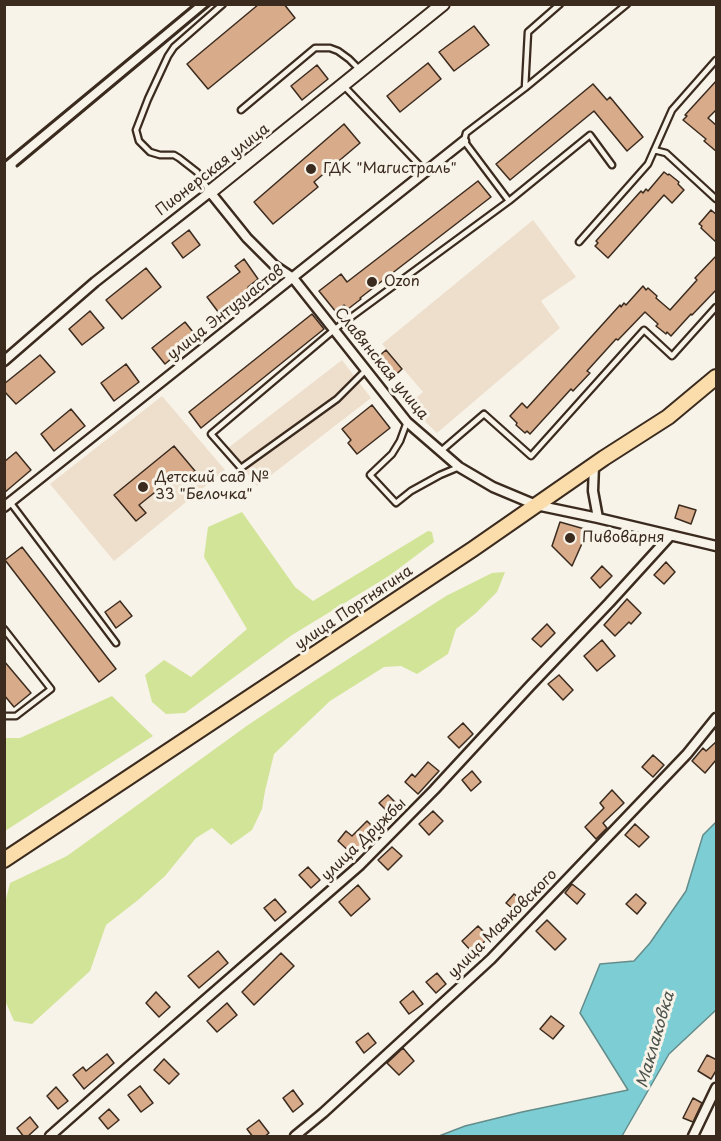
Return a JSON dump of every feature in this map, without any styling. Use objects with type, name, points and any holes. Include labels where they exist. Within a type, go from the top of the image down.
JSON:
[{"type":"main road","name":"улица Портнягина","points":[[4,860],[668,417],[717,377]]},
{"type":"street","name":"Пионерская улица","points":[[4,361],[95,282],[443,4]]},
{"type":"street","name":"улица Энтузиастов","points":[[7,505],[464,141]]},
{"type":"street","name":"Славянская улица","points":[[210,192],[247,238],[275,266],[293,278],[407,422],[459,467],[493,487],[536,505],[717,546]]},
{"type":"street","points":[[594,465],[593,491],[598,518]]},
{"type":"street","name":"улица Дружбы","points":[[50,1137],[360,865],[434,790],[670,536]]},
{"type":"street","name":"улица Маяковского","points":[[295,1137],[491,958],[687,754],[717,718]]},
{"type":"street","points":[[693,1137],[717,1088]]},
{"type":"lane","points":[[210,192],[197,172],[180,158],[150,152],[139,141],[136,130],[148,99],[174,47],[223,4]]},
{"type":"lane","points":[[525,88],[528,32],[560,4]]},
{"type":"lane","points":[[509,201],[464,141],[466,133],[627,4]]},
{"type":"lane","points":[[241,110],[315,48],[330,48],[338,51],[361,71]]},
{"type":"lane","points":[[579,242],[648,164],[672,110],[717,60]]},
{"type":"lane","points":[[343,86],[426,172]]},
{"type":"lane","points":[[366,370],[337,399],[241,468],[211,434],[335,329],[509,201],[590,135],[612,165]]},
{"type":"lane","points":[[654,150],[666,153],[717,198]]},
{"type":"lane","points":[[440,451],[484,414],[531,456],[644,330],[672,356],[717,307]]},
{"type":"lane","points":[[407,422],[392,454],[369,476],[396,503],[411,491],[459,467]]},
{"type":"lane","points":[[7,505],[116,643]]},
{"type":"lane","points":[[4,629],[51,689],[16,716],[4,716]]},
{"type":"shaded area","points":[[533,220],[576,277],[541,301],[560,328],[437,433],[408,405],[423,392],[382,344]]},
{"type":"shaded area","points":[[342,360],[371,398],[257,486],[228,448]]},
{"type":"shaded area","points":[[162,396],[225,470],[114,561],[50,484]]},
{"type":"green space","points":[[242,512],[295,587],[313,601],[428,531],[432,532],[434,542],[389,576],[292,635],[185,713],[166,714],[152,702],[145,675],[164,660],[191,677],[247,629],[204,557],[208,527]]},
{"type":"green space","points":[[505,572],[497,592],[456,629],[448,654],[417,674],[401,666],[384,667],[330,701],[274,754],[262,809],[252,830],[231,845],[212,828],[196,838],[165,876],[106,925],[90,971],[32,1024],[14,1021],[4,998],[5,903],[10,883],[67,856],[248,725],[446,596],[492,573]]},
{"type":"green space","points":[[112,696],[153,736],[5,831],[5,738],[20,738]]},
{"type":"water","name":"Маклаковка","points":[[716,822],[716,1010],[669,1054],[622,1136],[439,1136],[465,1126],[522,1112],[628,1090],[580,1013],[600,964],[634,961],[650,943],[686,891],[703,835]]},
{"type":"building","points":[[259,4],[284,4],[295,18],[208,89],[187,64]]},
{"type":"building","points":[[474,26],[489,45],[454,71],[439,52]]},
{"type":"building","points":[[428,63],[441,79],[400,112],[387,96]]},
{"type":"building","points":[[317,65],[328,79],[302,100],[291,86]]},
{"type":"building","points":[[717,80],[717,109],[708,118],[717,126],[717,152],[704,141],[706,139],[683,120]]},
{"type":"building","points":[[593,84],[607,100],[610,97],[643,137],[627,151],[594,111],[510,180],[496,164]]},
{"type":"building","name":"ГДК \"Магистраль\"","points":[[344,124],[360,143],[314,182],[318,187],[273,224],[254,202]]},
{"type":"building","points":[[664,172],[679,182],[678,184],[684,190],[672,203],[664,195],[608,258],[595,246],[598,243],[596,241],[641,191],[643,193],[646,189],[648,191]]},
{"type":"building","points":[[478,181],[491,197],[348,309],[344,305],[336,312],[319,291],[341,274],[347,282]]},
{"type":"building","points":[[711,210],[717,215],[717,243],[699,224]]},
{"type":"building","points":[[189,230],[200,245],[183,258],[172,243]]},
{"type":"building","points":[[717,255],[717,289],[671,336],[656,326],[658,324],[645,312],[618,340],[616,339],[587,371],[590,373],[573,391],[571,389],[530,434],[527,431],[525,433],[516,425],[517,423],[510,416],[522,403],[527,408],[620,305],[621,307],[624,303],[626,305],[643,286],[657,296],[656,298],[670,310]]},
{"type":"building","points":[[244,259],[258,279],[248,287],[253,294],[222,317],[207,297],[240,272],[235,266]]},
{"type":"building","points":[[146,268],[161,287],[122,319],[106,300]]},
{"type":"building","points":[[90,311],[104,328],[82,345],[69,329]]},
{"type":"building","points":[[312,314],[324,329],[201,428],[189,412]]},
{"type":"building","points":[[185,322],[197,337],[165,364],[152,348]]},
{"type":"building","points":[[386,350],[402,369],[390,380],[373,361]]},
{"type":"building","points":[[40,355],[55,372],[16,404],[4,391],[4,384]]},
{"type":"building","points":[[126,364],[139,382],[114,401],[101,383]]},
{"type":"building","points":[[372,405],[390,428],[357,454],[348,443],[351,440],[342,429]]},
{"type":"building","points":[[71,409],[85,426],[54,451],[41,434]]},
{"type":"building","name":"Детский сад № 33 \"Белочка\"","points":[[174,446],[195,471],[185,479],[179,473],[139,505],[146,513],[136,521],[114,495]]},
{"type":"building","points":[[16,452],[31,470],[4,493],[4,462]]},
{"type":"building","points":[[679,505],[696,510],[691,524],[675,518]]},
{"type":"building","name":"Пивоварня","points":[[560,522],[588,530],[572,566],[552,546]]},
{"type":"building","points":[[22,547],[116,669],[99,682],[5,560]]},
{"type":"building","points":[[666,562],[675,572],[664,584],[654,575]]},
{"type":"building","name":"Пивоварня","points":[[602,566],[612,576],[600,588],[591,578]]},
{"type":"building","points":[[627,599],[641,613],[615,636],[604,625]]},
{"type":"building","points":[[120,601],[132,616],[116,628],[105,612]]},
{"type":"building","points":[[547,624],[555,633],[541,647],[532,639]]},
{"type":"building","points":[[602,640],[615,656],[597,671],[584,656]]},
{"type":"building","points":[[4,661],[31,693],[14,707],[4,695]]},
{"type":"building","points":[[559,675],[573,690],[563,700],[548,684]]},
{"type":"building","points":[[463,723],[473,734],[459,748],[448,737]]},
{"type":"building","points":[[717,741],[716,760],[705,773],[692,761],[703,748],[706,751]]},
{"type":"building","points":[[653,755],[664,765],[653,777],[642,767]]},
{"type":"building","points":[[428,762],[439,771],[418,794],[405,782],[412,774],[415,777]]},
{"type":"building","points":[[472,771],[481,782],[471,791],[462,780]]},
{"type":"building","points":[[612,790],[624,803],[603,823],[607,828],[596,839],[585,827],[604,808],[600,803]]},
{"type":"building","points":[[388,795],[402,809],[394,818],[379,803]]},
{"type":"building","points":[[433,811],[443,821],[429,835],[419,824]]},
{"type":"building","points":[[367,821],[379,833],[369,843],[367,840],[353,855],[338,841],[346,831],[352,836]]},
{"type":"building","points":[[635,824],[649,837],[639,847],[625,835]]},
{"type":"building","points":[[392,847],[402,856],[388,870],[378,860]]},
{"type":"building","points":[[308,867],[320,880],[311,888],[299,875]]},
{"type":"building","points":[[572,884],[585,894],[577,904],[565,893]]},
{"type":"building","points":[[358,885],[370,899],[351,916],[339,902]]},
{"type":"building","points":[[514,894],[526,903],[518,913],[506,903]]},
{"type":"building","points":[[636,894],[646,903],[637,914],[626,904]]},
{"type":"building","points":[[275,899],[286,912],[275,921],[264,908]]},
{"type":"building","points":[[547,920],[566,939],[555,950],[536,931]]},
{"type":"building","points":[[478,926],[489,937],[473,953],[462,941]]},
{"type":"building","points":[[218,951],[228,963],[199,988],[188,976]]},
{"type":"building","points":[[281,953],[294,966],[254,1005],[242,992]]},
{"type":"building","points":[[437,973],[446,984],[436,993],[426,982]]},
{"type":"building","points":[[413,991],[423,1004],[409,1014],[400,1002]]},
{"type":"building","points":[[156,992],[170,1007],[159,1017],[146,1003]]},
{"type":"building","points":[[227,1003],[237,1015],[217,1032],[207,1021]]},
{"type":"building","points":[[551,1016],[564,1026],[553,1039],[540,1029]]},
{"type":"building","points":[[368,1033],[376,1043],[364,1053],[356,1042]]},
{"type":"building","points":[[403,1048],[414,1061],[399,1075],[387,1063]]},
{"type":"building","points":[[107,1054],[114,1063],[84,1089],[73,1075],[83,1067],[86,1071]]},
{"type":"building","points":[[707,1055],[717,1060],[717,1069],[711,1079],[698,1071]]},
{"type":"building","points":[[164,1059],[179,1074],[169,1084],[154,1070]]},
{"type":"building","points":[[140,1086],[153,1103],[141,1112],[128,1095]]},
{"type":"building","points":[[56,1087],[68,1101],[58,1109],[47,1096]]},
{"type":"building","points":[[293,1090],[303,1104],[293,1112],[283,1098]]},
{"type":"building","points":[[693,1098],[702,1103],[693,1122],[683,1118]]},
{"type":"building","points":[[109,1109],[119,1120],[108,1129],[99,1118]]},
{"type":"building","points":[[30,1117],[38,1127],[24,1137],[17,1128]]},
{"type":"building","points":[[259,1120],[269,1133],[264,1137],[253,1137],[247,1129]]},
{"type":"railway","points":[[4,162],[195,4]]},
{"type":"railway","points":[[17,166],[211,4]]},
{"type":"place","name":"ГДК \"Магистраль\"","points":[[311,169]]},
{"type":"place","name":"Ozon","points":[[372,282]]},
{"type":"place","name":"Детский сад № 33 \"Белочка\"","points":[[143,487]]},
{"type":"place","name":"Пивоварня","points":[[570,538]]}]
